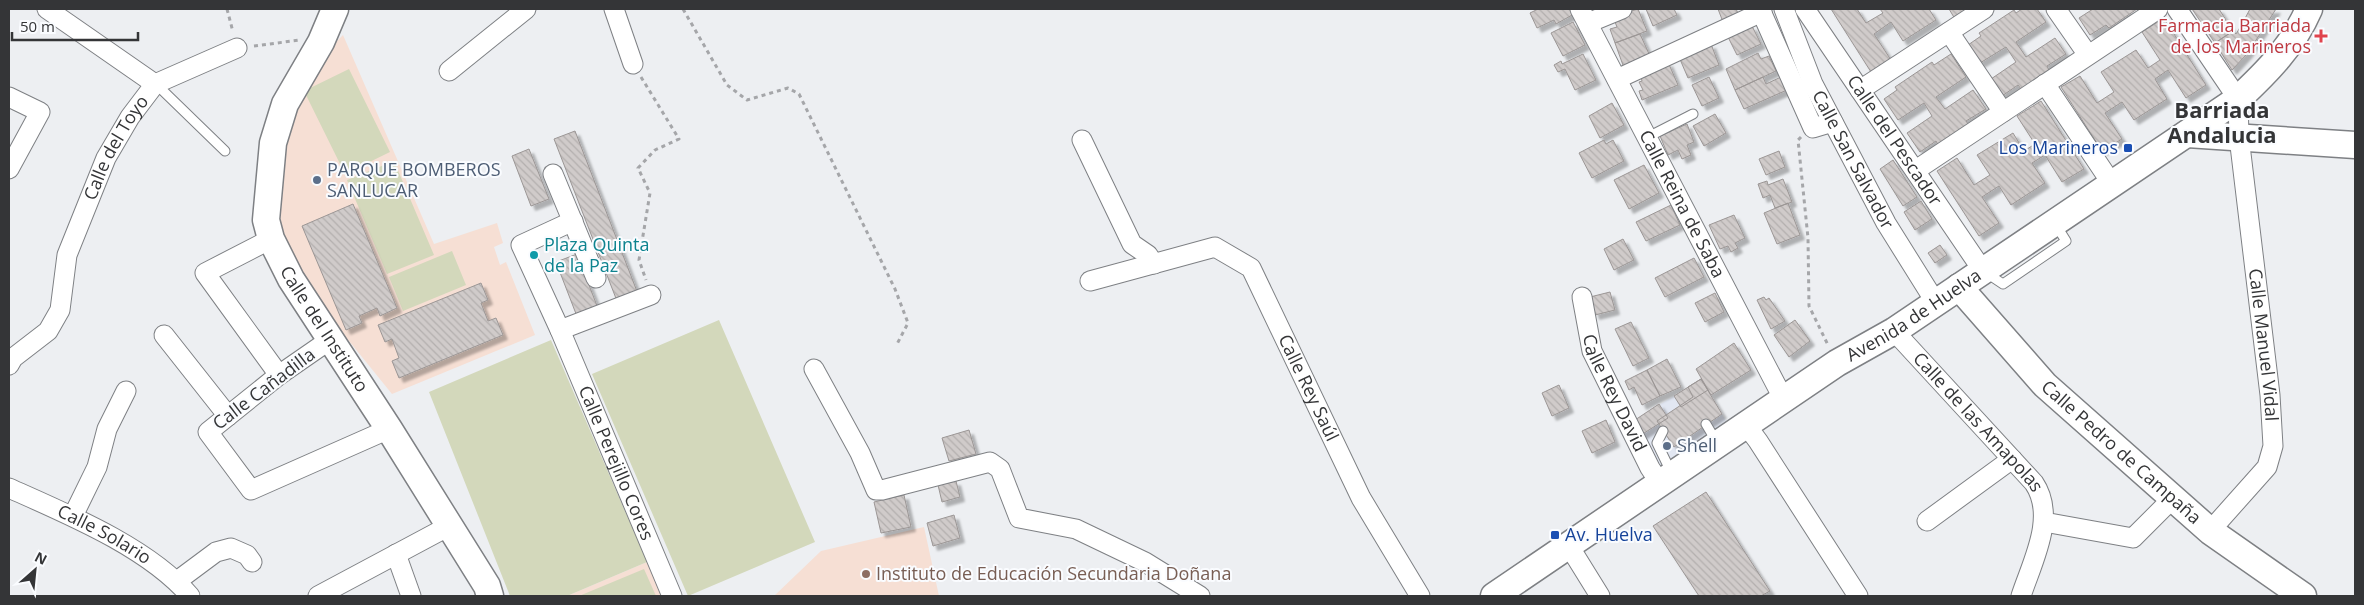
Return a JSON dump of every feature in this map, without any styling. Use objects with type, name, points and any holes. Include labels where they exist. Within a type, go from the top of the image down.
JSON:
[{"type":"street","points":[[47,9],[156,84]]},
{"type":"street","name":"Calle del Instituto","points":[[335,9],[321,42],[285,104],[272,143],[266,220],[271,239],[291,279],[389,429],[486,586],[490,596]]},
{"type":"street","points":[[449,71],[526,9]]},
{"type":"street","points":[[614,9],[633,64]]},
{"type":"street","points":[[1584,16],[1622,9]]},
{"type":"street","points":[[1860,90],[1984,9]]},
{"type":"street","points":[[2056,9],[2088,55]]},
{"type":"street","points":[[1916,170],[2158,9]]},
{"type":"street","points":[[2177,9],[2238,99]]},
{"type":"street","name":"Avenida de Huelva","points":[[1494,596],[1666,479],[1712,434],[1746,425],[1837,363],[1894,331],[2238,99],[2275,64],[2304,20],[2309,9]]},
{"type":"street","points":[[1617,79],[1761,10],[1813,128],[1833,122]]},
{"type":"street","name":"Calle del Pescador","points":[[1794,11],[1860,90],[1983,271]]},
{"type":"street","name":"Calle San Salvador","points":[[1794,11],[1814,84],[1886,223],[1936,303]]},
{"type":"street","name":"Calle Reina de Saba","points":[[1584,16],[1784,400]]},
{"type":"street","points":[[1949,32],[2003,112]]},
{"type":"street","name":"Calle del Toyo","points":[[9,365],[14,358],[48,330],[60,310],[67,255],[106,158],[130,118],[156,84],[237,48]]},
{"type":"street","points":[[2044,84],[2112,184]]},
{"type":"street","points":[[9,97],[40,112],[9,169]]},
{"type":"street","name":"Calle Manuel Vidal","points":[[2210,531],[2266,467],[2273,446],[2270,395],[2239,137],[2238,99]]},
{"type":"street","points":[[2187,134],[2355,145]]},
{"type":"street","points":[[1082,140],[1132,244],[1148,255],[1154,264]]},
{"type":"street","points":[[553,174],[596,278]]},
{"type":"street","points":[[572,221],[521,245],[560,330],[651,295]]},
{"type":"street","points":[[271,239],[205,273],[279,375]]},
{"type":"street","name":"Calle Rey Saúl","points":[[1090,281],[1215,247],[1251,268],[1361,498],[1420,596]]},
{"type":"street","name":"Calle Pedro de Campaña","points":[[1958,288],[2045,385],[2210,531],[2303,596]]},
{"type":"street","name":"Calle Rey David","points":[[1582,297],[1592,351],[1650,468],[1666,479]]},
{"type":"street","name":"Calle Perejillo Cores","points":[[560,330],[672,596]]},
{"type":"street","name":"Calle de las Amapolas","points":[[1894,331],[2041,493],[2044,522]]},
{"type":"street","points":[[164,335],[228,416]]},
{"type":"street","name":"Calle Cañadilla","points":[[331,339],[279,375],[208,432],[251,490],[389,429]]},
{"type":"street","points":[[814,369],[860,452],[876,490],[990,462],[1000,469],[1019,518],[1076,529],[1144,562],[1200,596]]},
{"type":"street","points":[[72,516],[97,467],[107,429],[126,391]]},
{"type":"street","points":[[1746,425],[1858,596]]},
{"type":"street","points":[[1927,521],[2012,459]]},
{"type":"street","name":"Calle Solario","points":[[9,488],[72,516],[148,559],[177,581],[190,596]]},
{"type":"street","points":[[2021,596],[2044,522],[2133,538],[2173,498]]},
{"type":"street","points":[[318,596],[449,526]]},
{"type":"street","points":[[1569,546],[1600,596]]},
{"type":"street","points":[[177,581],[216,552],[231,548],[246,555],[252,562]]},
{"type":"street","points":[[396,554],[411,596]]},
{"type":"lane","points":[[156,84],[225,151]]},
{"type":"lane","points":[[1648,137],[1693,114]]},
{"type":"lane","points":[[1663,431],[1657,443],[1666,479]]},
{"type":"path","points":[[227,9],[237,48],[294,40],[321,42]]},
{"type":"path","points":[[683,9],[727,85],[747,100],[788,88],[799,94],[896,288],[908,323],[896,346]]},
{"type":"path","points":[[633,64],[680,139],[656,150],[638,168],[650,193],[639,260],[651,295]]},
{"type":"path","points":[[1813,128],[1798,140],[1808,238],[1809,306],[1837,363]]},
{"type":"shaded area","points":[[343,35],[434,244],[497,223],[503,243],[494,247],[500,265],[506,262],[535,335],[392,394],[302,283],[274,223],[282,136],[328,50]]},
{"type":"shaded area","name":"Shell","points":[[1701,379],[1726,421],[1655,471],[1632,422]]},
{"type":"shaded area","name":"Instituto de Educación Secundaria Doñana","points":[[924,527],[939,596],[774,596],[821,551]]},
{"type":"shaded area","points":[[647,562],[661,596],[567,596]]},
{"type":"green space","points":[[349,69],[390,152],[345,174],[304,91]]},
{"type":"green space","points":[[394,161],[434,255],[387,274],[347,180]]},
{"type":"green space","points":[[452,251],[466,285],[403,311],[389,277]]},
{"type":"green space","points":[[719,320],[815,542],[688,596],[592,374]]},
{"type":"green space","points":[[551,340],[647,562],[567,596],[510,596],[429,392]]},
{"type":"green space","points":[[644,569],[656,596],[579,596]]},
{"type":"building","points":[[1538,9],[1571,9],[1574,14],[1556,24],[1554,20],[1537,28],[1530,13]]},
{"type":"building","points":[[1638,9],[1647,31],[1615,43],[1610,29],[1617,27],[1615,22],[1627,17],[1625,13]]},
{"type":"building","points":[[1646,9],[1674,9],[1677,15],[1653,26]]},
{"type":"building","points":[[1718,9],[1736,9],[1739,15],[1723,22]]},
{"type":"building","points":[[1831,9],[1857,9],[1866,23],[1883,13],[1880,9],[1929,9],[1936,20],[1903,41],[1891,22],[1874,34],[1891,60],[1871,72]]},
{"type":"building","points":[[1949,9],[1970,9],[1955,19]]},
{"type":"building","points":[[2022,9],[2037,9],[2046,22],[2016,42],[2026,57],[2055,38],[2066,54],[2047,66],[2049,70],[2021,89],[2018,85],[2002,96],[1991,79],[2016,62],[2006,47],[1980,63],[1968,45],[1981,36],[1979,33],[2014,10],[2016,13]]},
{"type":"building","points":[[2093,9],[2137,9],[2109,28],[2106,25],[2090,35],[2079,18]]},
{"type":"building","points":[[2192,9],[2219,9],[2233,31],[2215,43]]},
{"type":"building","points":[[2250,9],[2276,9],[2260,34],[2242,24]]},
{"type":"building","points":[[2164,18],[2206,85],[2186,98],[2168,70],[2155,79],[2167,99],[2134,120],[2122,102],[2105,113],[2122,139],[2102,151],[2061,87],[2080,76],[2097,103],[2114,92],[2101,72],[2136,50],[2148,68],[2160,60],[2142,32]]},
{"type":"building","points":[[1573,22],[1585,45],[1563,56],[1551,33]]},
{"type":"building","points":[[2242,24],[2260,34],[2247,54],[2232,70],[2215,43],[2233,31],[2236,34]]},
{"type":"building","points":[[1752,26],[1761,44],[1737,55],[1728,37]]},
{"type":"building","points":[[1640,34],[1650,56],[1624,68],[1615,43]]},
{"type":"building","points":[[1711,44],[1719,65],[1688,78],[1679,57]]},
{"type":"building","points":[[1758,53],[1761,59],[1769,56],[1776,71],[1735,90],[1726,69]]},
{"type":"building","points":[[1583,54],[1596,80],[1575,90],[1565,69],[1558,72],[1554,65],[1561,61],[1562,64]]},
{"type":"building","points":[[1951,54],[1966,77],[1936,97],[1945,109],[1973,90],[1986,109],[1966,121],[1969,125],[1938,145],[1936,141],[1920,152],[1907,133],[1932,116],[1924,103],[1898,120],[1884,99],[1897,90],[1895,87],[1932,62],[1934,65]]},
{"type":"building","points":[[1668,62],[1678,85],[1642,100],[1639,91],[1643,90],[1639,82],[1642,81],[1641,77]]},
{"type":"building","points":[[1709,77],[1719,98],[1702,106],[1692,85]]},
{"type":"building","points":[[1763,77],[1766,84],[1781,77],[1787,90],[1744,109],[1735,90]]},
{"type":"building","points":[[2041,101],[2084,169],[2062,182],[2045,155],[2032,163],[2045,183],[2011,205],[1999,186],[1982,197],[1999,223],[1979,236],[1937,171],[1957,158],[1974,185],[1990,175],[1977,155],[2013,133],[2024,151],[2035,144],[2017,116]]},
{"type":"building","points":[[1612,103],[1624,125],[1600,138],[1589,116]]},
{"type":"building","points":[[1715,114],[1726,133],[1704,146],[1693,126]]},
{"type":"building","points":[[1687,124],[1694,142],[1687,145],[1691,155],[1682,159],[1678,150],[1668,155],[1660,136]]},
{"type":"building","points":[[575,131],[638,294],[617,301],[554,139]]},
{"type":"building","points":[[1604,140],[1606,144],[1613,140],[1624,161],[1592,178],[1579,153]]},
{"type":"building","points":[[529,149],[549,199],[531,206],[512,156]]},
{"type":"building","points":[[1779,151],[1785,167],[1766,175],[1759,159]]},
{"type":"building","points":[[1893,160],[1917,197],[1903,206],[1880,169]]},
{"type":"building","points":[[1644,165],[1659,193],[1629,209],[1614,180]]},
{"type":"building","points":[[1783,179],[1792,202],[1775,208],[1770,195],[1763,198],[1758,184],[1767,181],[1768,185]]},
{"type":"building","points":[[1921,201],[1932,219],[1915,230],[1904,212]]},
{"type":"building","points":[[1788,203],[1800,235],[1777,244],[1764,213]]},
{"type":"building","points":[[353,204],[397,308],[380,316],[377,308],[359,316],[362,323],[346,330],[302,226]]},
{"type":"building","points":[[1671,205],[1680,225],[1646,241],[1636,222]]},
{"type":"building","points":[[1734,215],[1745,238],[1735,243],[1738,248],[1731,252],[1728,246],[1720,249],[1709,225]]},
{"type":"building","points":[[1623,239],[1634,260],[1614,270],[1604,249]]},
{"type":"building","points":[[1940,245],[1947,255],[1935,263],[1928,253]]},
{"type":"building","points":[[577,254],[599,311],[578,319],[556,262]]},
{"type":"building","points":[[1694,258],[1704,277],[1665,297],[1655,278]]},
{"type":"building","points":[[481,283],[488,300],[481,303],[488,321],[496,318],[503,335],[399,378],[392,361],[399,358],[392,339],[385,342],[378,325]]},
{"type":"building","points":[[1610,292],[1615,310],[1595,315],[1590,297]]},
{"type":"building","points":[[1715,293],[1724,312],[1705,322],[1695,303]]},
{"type":"building","points":[[1764,297],[1766,300],[1769,298],[1785,321],[1771,329],[1757,300]]},
{"type":"building","points":[[1795,320],[1810,341],[1789,357],[1774,335]]},
{"type":"building","points":[[1631,322],[1649,358],[1633,366],[1615,329]]},
{"type":"building","points":[[1734,343],[1751,370],[1711,395],[1696,369]]},
{"type":"building","points":[[1667,359],[1681,387],[1660,396],[1647,370]]},
{"type":"building","points":[[1647,370],[1660,396],[1642,405],[1634,387],[1629,390],[1625,381]]},
{"type":"building","points":[[1701,379],[1722,414],[1674,447],[1657,421],[1693,397],[1688,387]]},
{"type":"building","points":[[1701,379],[1708,390],[1681,407],[1674,396]]},
{"type":"building","points":[[1559,385],[1569,408],[1552,416],[1542,393]]},
{"type":"building","points":[[1659,404],[1668,418],[1641,435],[1632,422]]},
{"type":"building","points":[[1606,420],[1615,442],[1592,453],[1582,431]]},
{"type":"building","points":[[969,430],[976,454],[949,461],[942,438]]},
{"type":"building","points":[[956,481],[960,497],[942,502],[938,485]]},
{"type":"building","points":[[1706,492],[1770,591],[1761,596],[1699,596],[1653,526]]},
{"type":"building","points":[[904,495],[911,527],[881,533],[874,502]]},
{"type":"building","points":[[954,515],[960,538],[933,546],[927,523]]},
{"type":"place","name":"Farmacia Barriada de los Marineros","points":[[2321,36]]},
{"type":"place","name":"Los Marineros","points":[[2128,148]]},
{"type":"place","name":"PARQUE BOMBEROS SANLUCAR","points":[[317,180]]},
{"type":"place","name":"Plaza Quinta de la Paz","points":[[534,255]]},
{"type":"place","name":"Shell","points":[[1667,446]]},
{"type":"place","name":"Av. Huelva","points":[[1555,535]]},
{"type":"place","name":"Instituto de Educación Secundaria Doñana","points":[[866,574]]},
{"type":"district","name":"Barriada Andalucia","points":[[2222,122]]}]
